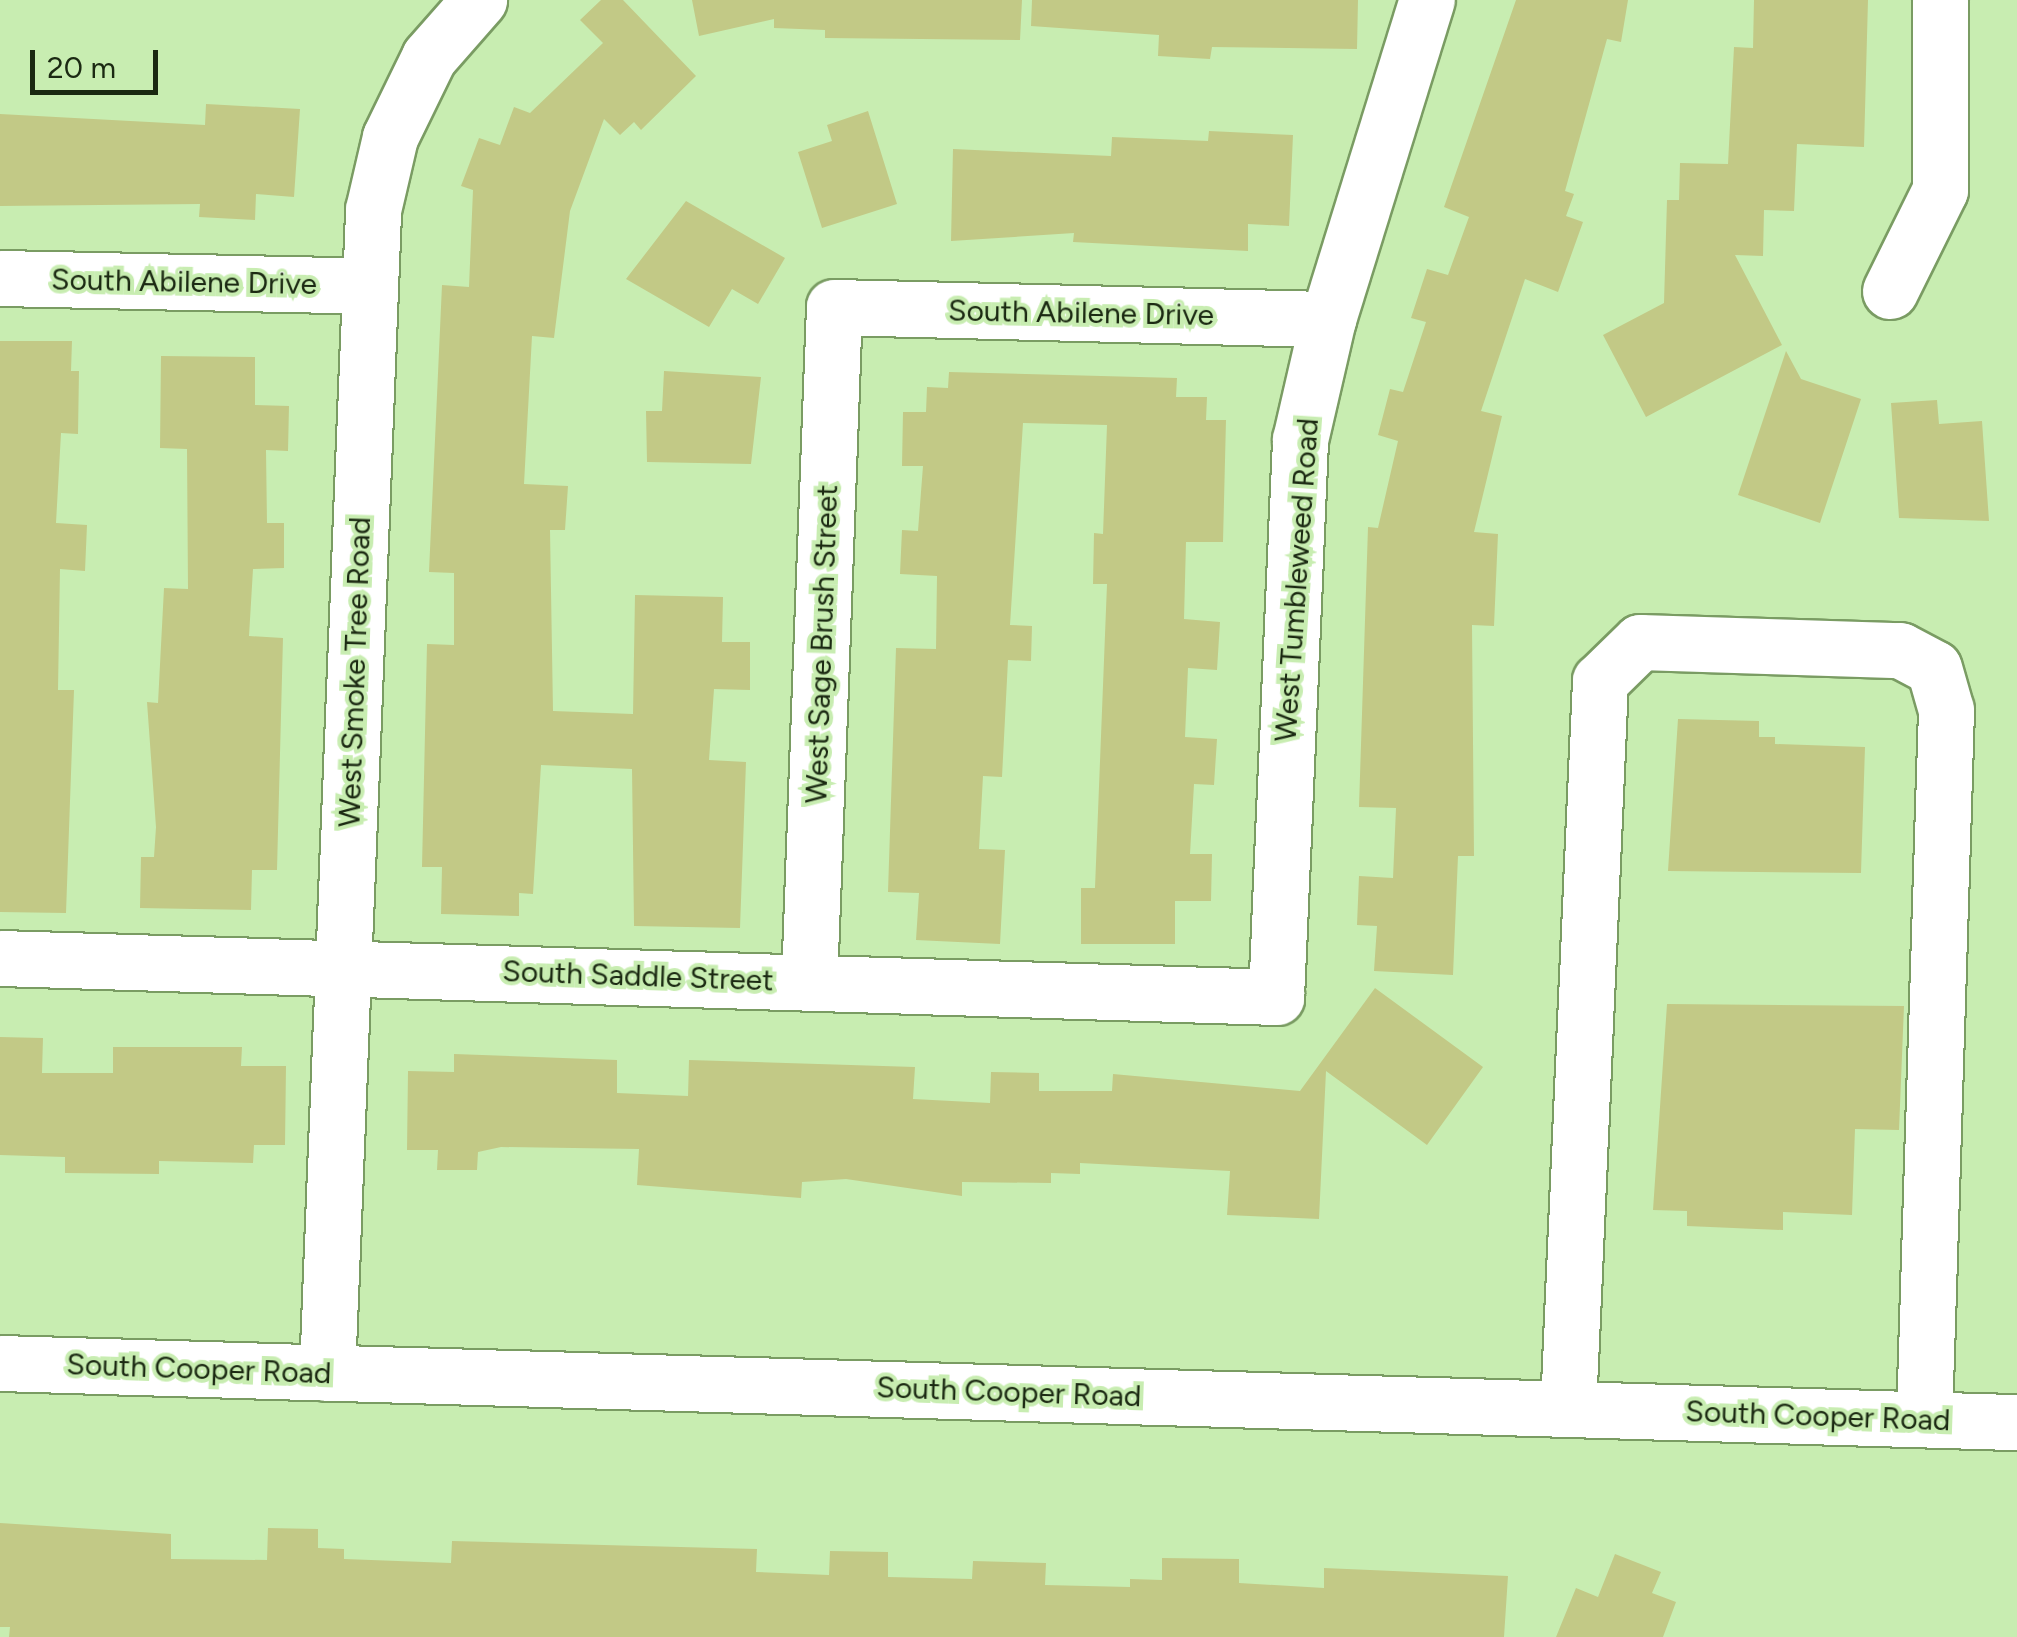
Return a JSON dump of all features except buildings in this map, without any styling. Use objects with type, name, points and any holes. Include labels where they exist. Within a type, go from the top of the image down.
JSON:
[{"type":"street","name":"West Smoke Tree Road","points":[[327,1373],[369,286],[390,137],[428,57],[479,0]]},
{"type":"street","name":"West Tumbleweed Road","points":[[1276,997],[1300,440],[1328,319],[1428,0]]},
{"type":"street","points":[[1890,291],[1940,190],[1940,0]]},
{"type":"street","name":"South Abilene Drive","points":[[0,278],[369,286]]},
{"type":"street","name":"South Abilene Drive","points":[[834,307],[1328,319]]},
{"type":"street","name":"West Sage Brush Street","points":[[810,982],[834,307]]},
{"type":"street","points":[[1568,1408],[1600,681],[1640,642],[1900,650],[1934,668],[1946,710],[1924,1418]]},
{"type":"street","name":"South Saddle Street","points":[[0,958],[1276,997]]},
{"type":"street","name":"South Cooper Road","points":[[0,1363],[2017,1422]]}]
